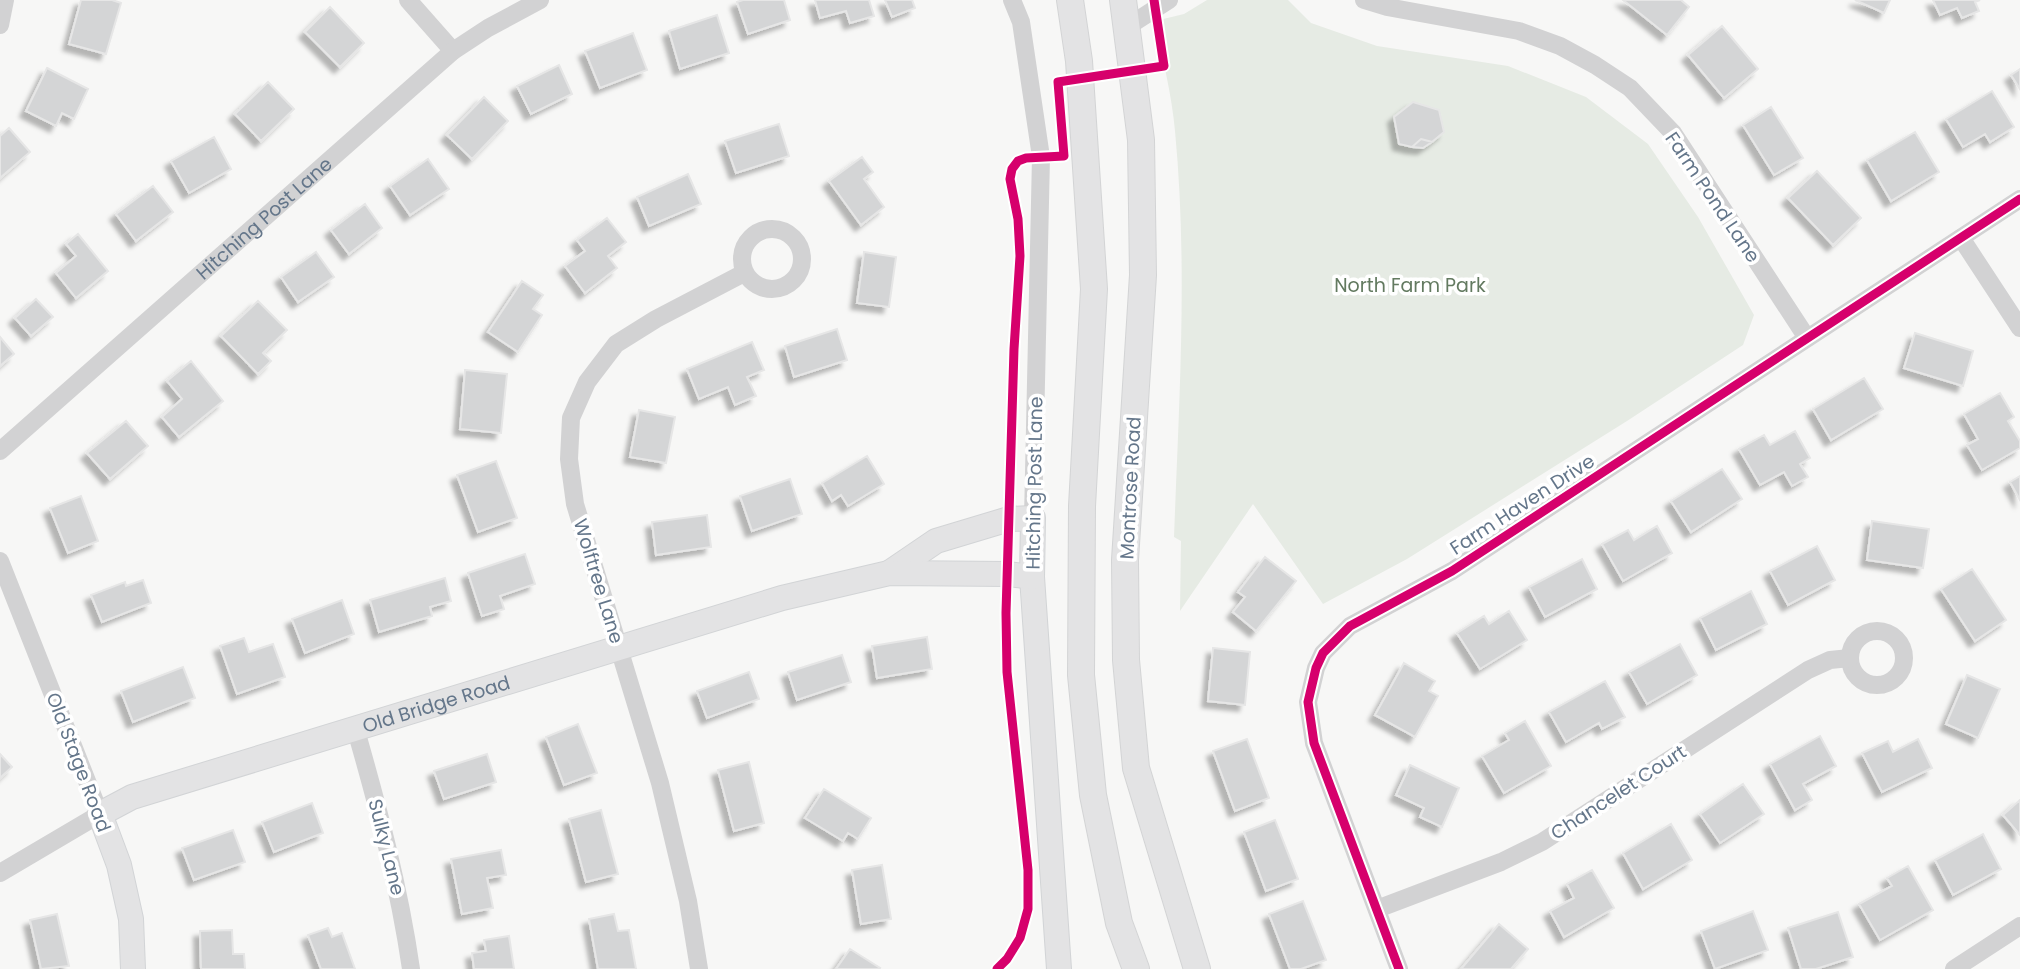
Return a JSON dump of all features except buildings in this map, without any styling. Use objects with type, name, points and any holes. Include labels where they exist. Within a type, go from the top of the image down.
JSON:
[{"type":"main road","points":[[1070,0],[1079,61],[1094,289],[1082,506],[1081,676],[1093,795],[1119,923],[1136,969]]},
{"type":"main road","name":"Montrose Road","points":[[1123,0],[1141,140],[1143,275],[1125,560],[1126,660],[1136,768],[1197,969]]},
{"type":"street","points":[[0,25],[5,0]]},
{"type":"street","points":[[408,0],[453,51]]},
{"type":"street","name":"Hitching Post Lane","points":[[0,451],[453,51],[488,28],[540,0]]},
{"type":"street","name":"Hitching Post Lane","points":[[1012,0],[1021,22],[1041,152],[1032,577],[1059,969]]},
{"type":"street","points":[[1128,27],[1169,0]]},
{"type":"street","name":"Farm Pond Lane","points":[[1364,0],[1387,7],[1519,31],[1560,46],[1630,88],[1673,133],[1807,338]]},
{"type":"street","name":"Farm Haven Drive","points":[[1399,969],[1314,743],[1308,702],[1316,668],[1323,653],[1350,625],[1452,571],[2020,199]]},
{"type":"street","points":[[1961,237],[2020,328]]},
{"type":"street","name":"Wolftree Lane","points":[[699,969],[688,901],[660,783],[575,504],[569,459],[571,418],[587,382],[616,345],[656,319],[744,273]]},
{"type":"street","name":"Old Bridge Road","points":[[889,573],[936,541],[1009,519],[1034,517]]},
{"type":"street","name":"Old Stage Road","points":[[0,561],[119,865],[131,919],[133,969]]},
{"type":"street","name":"Old Bridge Road","points":[[0,873],[132,797],[782,598],[889,573],[1008,574],[1032,577]]},
{"type":"street","name":"Chancelet Court","points":[[1377,909],[1501,862],[1542,842],[1808,670],[1830,660],[1850,658]]},
{"type":"street","name":"Sulky Lane","points":[[355,727],[388,845],[411,969]]},
{"type":"street","points":[[1954,969],[2020,926]]},
{"type":"green space","name":"North Farm Park","points":[[1207,0],[1288,0],[1311,23],[1377,46],[1508,66],[1586,97],[1648,144],[1698,217],[1754,315],[1743,345],[1407,559],[1323,604],[1253,504],[1180,611],[1181,541],[1174,537],[1182,283],[1179,182],[1172,104],[1155,21],[1184,14]]},
{"type":"cycle path","points":[[997,969],[1020,938],[1028,909],[1028,870],[1007,672],[1006,613],[1014,349],[1020,256],[1018,219],[1010,179],[1012,169],[1018,161],[1026,158],[1064,156],[1058,82],[1164,66],[1154,0]]},
{"type":"cycle path","points":[[1399,969],[1314,743],[1308,702],[1316,668],[1323,653],[1350,626],[1452,571],[2020,199]]}]
